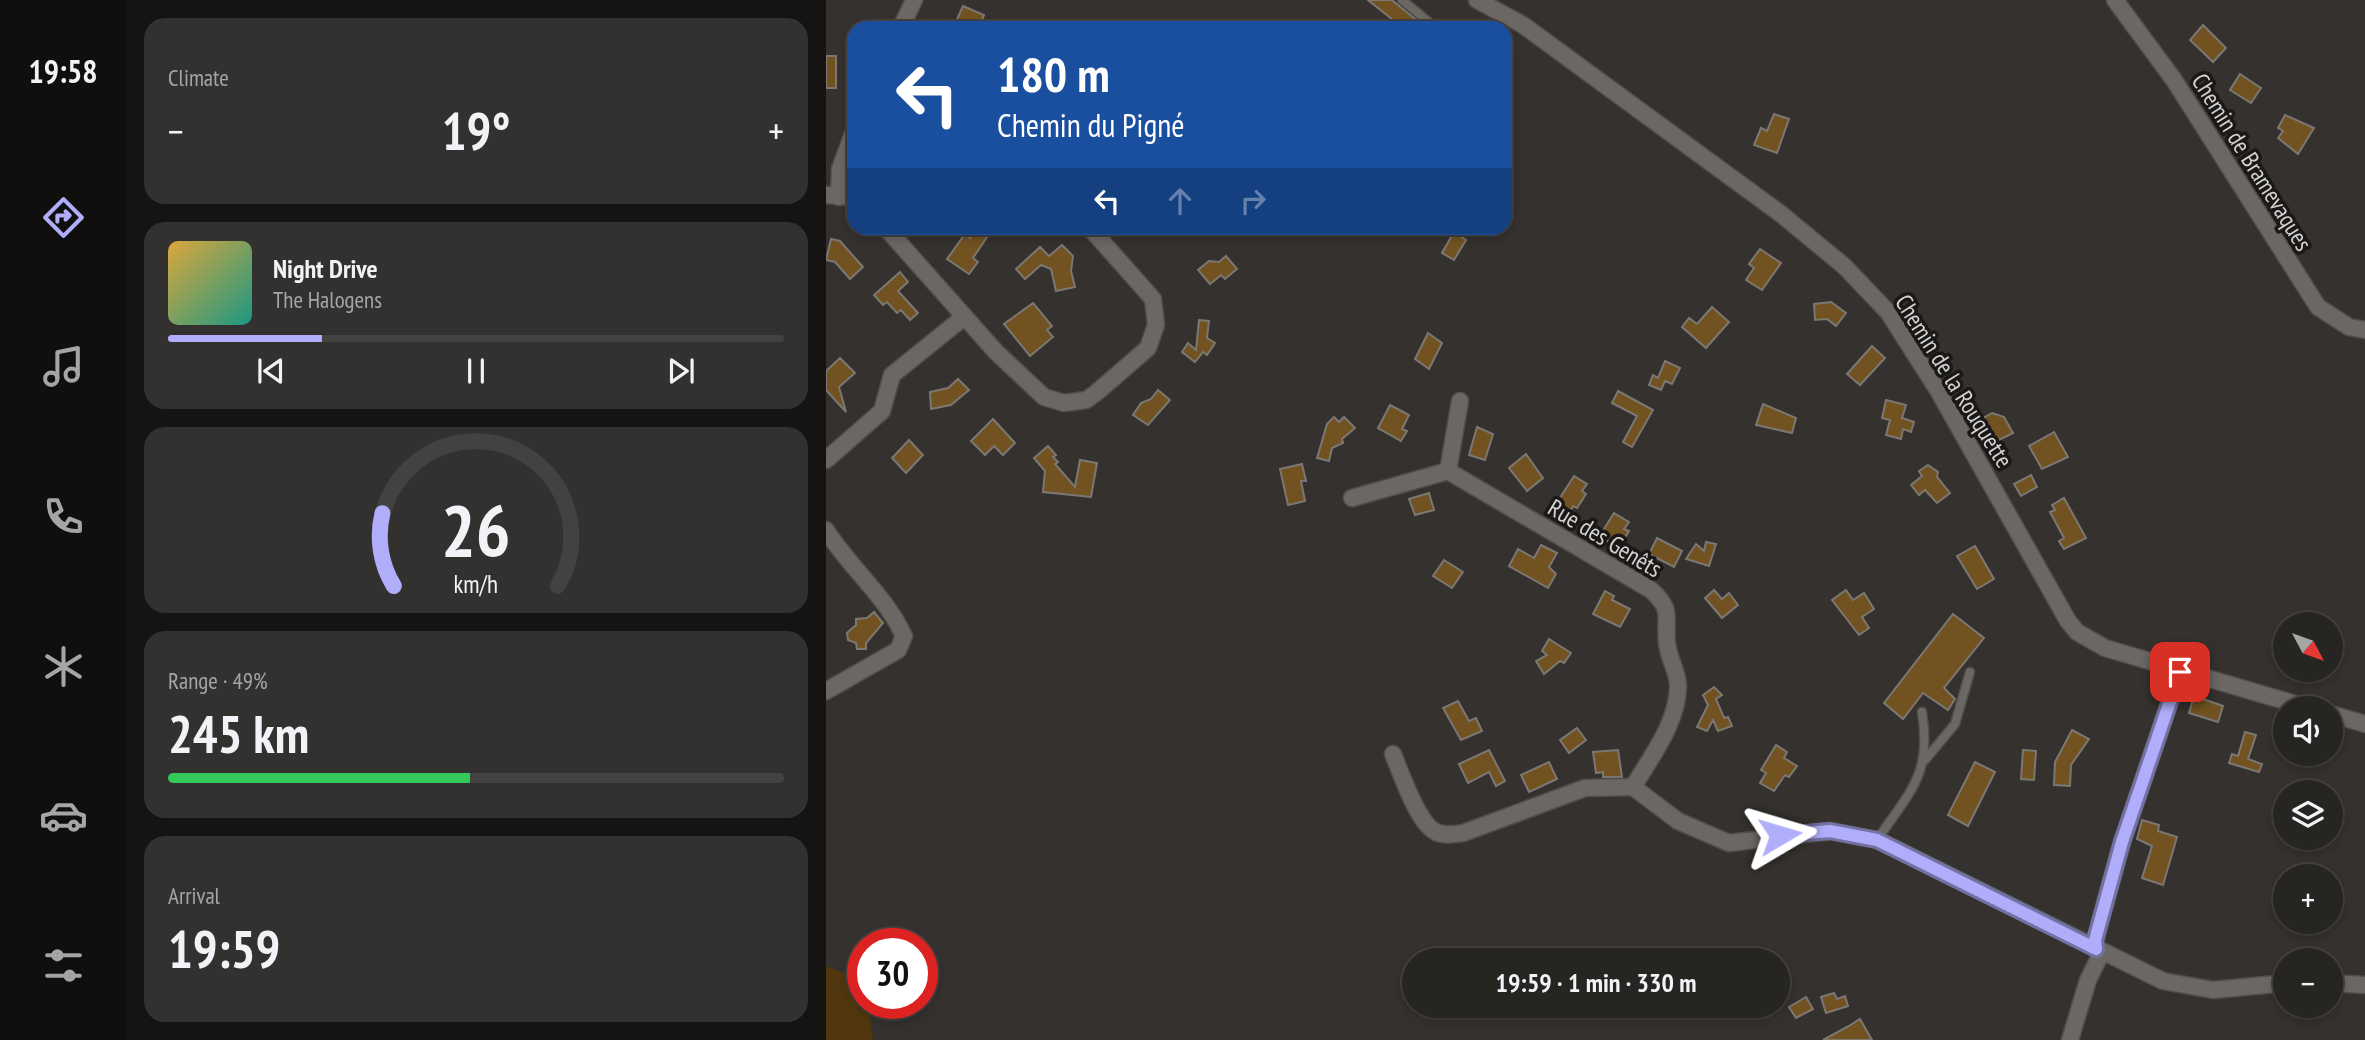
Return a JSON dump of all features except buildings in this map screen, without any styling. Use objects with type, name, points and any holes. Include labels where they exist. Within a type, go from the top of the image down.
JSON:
[{"type":"street","points":[[904,21],[914,0]]},
{"type":"street","name":"Chemin de la Rouquette","points":[[1477,0],[1523,25],[1781,214],[1844,266],[1888,312],[1932,381],[2068,621],[2077,632],[2105,649],[2273,698]]},
{"type":"street","name":"Chemin de Bramevaques","points":[[2115,0],[2174,80],[2318,307],[2349,327],[2365,330]]},
{"type":"street","points":[[842,196],[840,169],[847,150]]},
{"type":"street","points":[[892,235],[964,317],[1044,397],[1064,404],[1086,400],[1147,348],[1154,335],[1157,314],[1153,299],[1097,235]]},
{"type":"street","points":[[826,460],[882,411],[892,375],[964,317]]},
{"type":"street","points":[[1352,498],[1448,471],[1460,401]]},
{"type":"street","name":"Rue des Genêts","points":[[1448,471],[1651,590],[1667,608],[1666,639],[1678,684],[1676,700],[1638,791]]},
{"type":"street","points":[[826,530],[841,554],[882,597],[904,636],[898,650],[826,691]]},
{"type":"street","points":[[2070,1040],[2088,980],[2099,958],[2095,940],[2122,842],[2180,672]]},
{"type":"street","points":[[2343,718],[2365,724]]},
{"type":"street","points":[[1393,754],[1422,819],[1436,832],[1447,835],[1463,833],[1585,788],[1638,791],[1678,821],[1729,843],[1830,831],[1877,840],[2163,981],[2189,988],[2213,990],[2273,985]]},
{"type":"street","points":[[2343,984],[2365,985]]},
{"type":"lane","points":[[1402,0],[1412,3],[1429,21]]},
{"type":"lane","points":[[1925,760],[1955,724],[1970,672]]},
{"type":"lane","points":[[1877,840],[1922,773],[1926,736],[1922,712]]},
{"type":"shaded area","points":[[826,966],[847,974],[847,1019],[870,1019],[873,1040],[826,1040]]},
{"type":"route","points":[[1780,835],[1830,831],[1877,840],[2096,949],[2095,940],[2122,842],[2180,672]]}]
